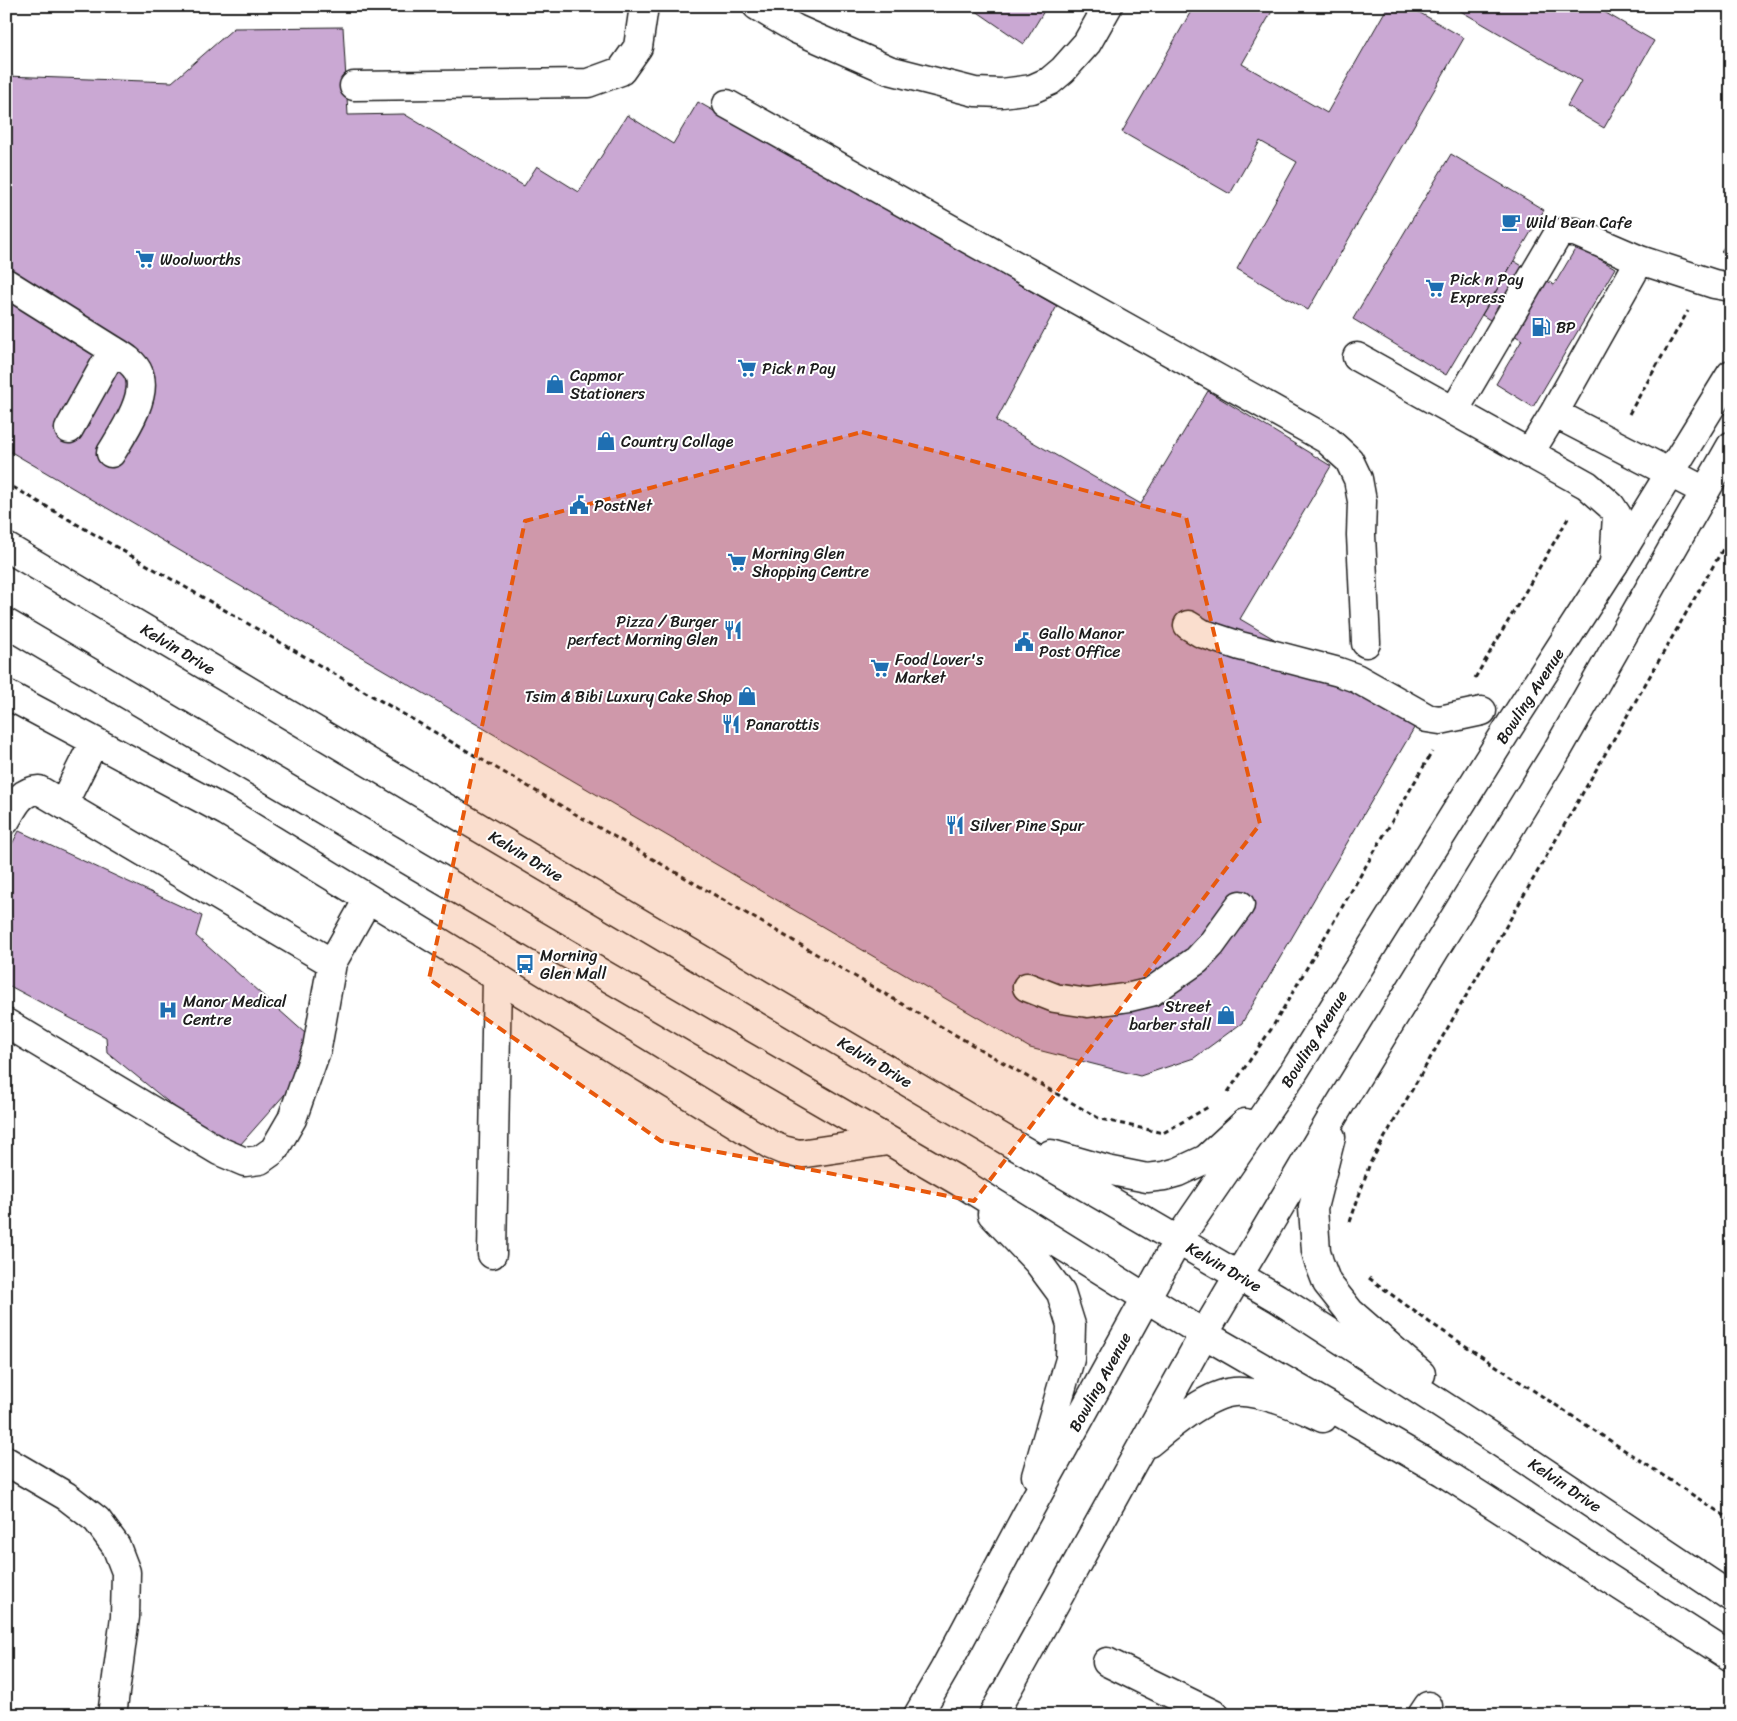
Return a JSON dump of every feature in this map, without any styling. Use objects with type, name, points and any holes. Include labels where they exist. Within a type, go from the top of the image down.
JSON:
[{"type":"main road","points":[[354,86],[588,83],[621,71],[638,46],[644,6]]},
{"type":"main road","points":[[757,6],[796,29],[889,70],[975,92],[1002,93],[1032,89],[1050,81],[1063,70],[1087,43],[1108,6]]},
{"type":"main road","points":[[727,104],[1326,439],[1349,460],[1358,479],[1362,501],[1361,544],[1366,643]]},
{"type":"main road","points":[[1454,411],[1558,234],[1575,232],[1640,260],[1718,284]]},
{"type":"main road","points":[[1529,454],[1640,260]]},
{"type":"main road","points":[[6,283],[114,350],[129,361],[139,372],[142,386],[139,397],[132,416],[112,453]]},
{"type":"main road","points":[[68,429],[114,350]]},
{"type":"main road","points":[[1357,358],[1587,485],[1611,506],[1617,515],[1614,564]]},
{"type":"main road","name":"Bowling Avenue","points":[[918,1715],[1178,1240],[1293,1073],[1509,727],[1614,564],[1731,374]]},
{"type":"main road","points":[[1554,412],[1705,491]]},
{"type":"main road","points":[[993,1715],[1204,1334],[1339,1106],[1558,749],[1731,446]]},
{"type":"main road","name":"Kelvin Drive","points":[[6,547],[1009,1142],[1277,1298],[1519,1455],[1731,1597]]},
{"type":"main road","points":[[6,623],[544,940],[960,1182],[1204,1334],[1443,1472],[1731,1657]]},
{"type":"main road","points":[[1188,625],[1201,633],[1240,646],[1356,678],[1427,718],[1440,720],[1482,711]]},
{"type":"main road","points":[[6,694],[227,812],[763,1140],[783,1150],[799,1154],[888,1141]]},
{"type":"main road","points":[[63,804],[94,742]]},
{"type":"main road","points":[[6,820],[18,800],[28,791],[39,790],[332,963]]},
{"type":"main road","points":[[6,1023],[219,1151],[245,1162],[260,1160],[274,1150],[292,1120],[317,1048],[332,963],[368,898]]},
{"type":"main road","points":[[1027,988],[1055,998],[1088,1003],[1151,992],[1197,960],[1211,945],[1240,904]]},
{"type":"main road","points":[[492,1254],[497,977]]},
{"type":"main road","points":[[1009,1142],[1107,1170],[1147,1178],[1164,1176],[1178,1172],[1206,1159],[1230,1138],[1293,1073]]},
{"type":"main road","points":[[1339,1106],[1313,1208],[1316,1251],[1327,1283],[1350,1312],[1519,1455]]},
{"type":"main road","points":[[960,1182],[1038,1262],[1061,1293],[1071,1325],[1070,1359],[1049,1428],[1026,1516]]},
{"type":"main road","points":[[1138,1452],[1179,1419],[1214,1397],[1232,1392],[1252,1392],[1310,1412],[1443,1472]]},
{"type":"main road","points":[[6,1461],[66,1496],[97,1520],[116,1546],[126,1572],[125,1617],[112,1715]]},
{"type":"main road","points":[[1107,1662],[1216,1715]]},
{"type":"path","points":[[1612,442],[1718,284],[1731,237]]},
{"type":"path","points":[[1224,1098],[1272,1028],[1587,485]]},
{"type":"path","points":[[13,487],[1100,1119],[1163,1133],[1216,1103]]},
{"type":"path","points":[[1349,1224],[1370,1163],[1731,534]]},
{"type":"path","points":[[1365,1276],[1429,1322],[1731,1520]]},
{"type":"highlighted area","points":[[862,432],[1186,517],[1260,824],[974,1201],[661,1141],[429,979],[525,521]]},
{"type":"building","points":[[927,6],[937,6],[934,12]]},
{"type":"building","points":[[969,6],[1047,6],[1024,44]]},
{"type":"building","points":[[1194,6],[1275,6],[1242,64],[1327,113],[1388,6],[1408,6],[1464,38],[1308,310],[1237,269],[1297,162],[1260,141],[1230,194],[1122,132]]},
{"type":"building","points":[[1452,6],[1594,6],[1654,41],[1604,128],[1567,106],[1581,81]]},
{"type":"building","name":"Morning Glen Shopping Centre","points":[[343,27],[348,115],[404,114],[524,186],[537,166],[579,192],[627,115],[673,144],[698,102],[1057,306],[996,421],[1141,504],[1208,391],[1331,466],[1240,619],[1417,723],[1242,1023],[1194,1058],[1140,1076],[1030,1048],[6,449],[6,76],[172,82],[234,28]]},
{"type":"building","name":"Pick n Pay Express","points":[[1451,154],[1544,210],[1446,375],[1353,319]]},
{"type":"building","name":"BP","points":[[1577,246],[1615,268],[1533,407],[1496,384],[1522,340],[1482,315],[1514,261],[1554,285]]},
{"type":"building","name":"Manor Medical Centre","points":[[19,831],[202,916],[196,936],[324,1050],[232,1154],[107,1052],[106,1037],[6,984],[6,855]]},
{"type":"place","name":"Wild Bean Cafe","points":[[1511,222]]},
{"type":"place","name":"Woolworths","points":[[145,259]]},
{"type":"place","name":"Pick n Pay Express","points":[[1435,288]]},
{"type":"place","name":"BP","points":[[1541,327]]},
{"type":"place","name":"Pick n Pay","points":[[747,368]]},
{"type":"place","name":"Capmor Stationers","points":[[555,384]]},
{"type":"place","name":"Country Collage","points":[[606,441]]},
{"type":"place","name":"PostNet","points":[[579,505]]},
{"type":"place","name":"Morning Glen Shopping Centre","points":[[737,562]]},
{"type":"place","name":"Pizza / Burger perfect Morning Glen","points":[[733,630]]},
{"type":"place","name":"Gallo Manor Post Office","points":[[1024,642]]},
{"type":"place","name":"Food Lover's Market","points":[[880,668]]},
{"type":"place","name":"Tsim & Bibi Luxury Cake Shop","points":[[747,696]]},
{"type":"place","name":"Panarottis","points":[[731,724]]},
{"type":"place","name":"Silver Pine Spur","points":[[955,825]]},
{"type":"place","name":"Morning Glen Mall","points":[[525,964]]},
{"type":"place","name":"Manor Medical Centre","points":[[168,1010]]},
{"type":"place","name":"Street barber stall","points":[[1226,1015]]}]
